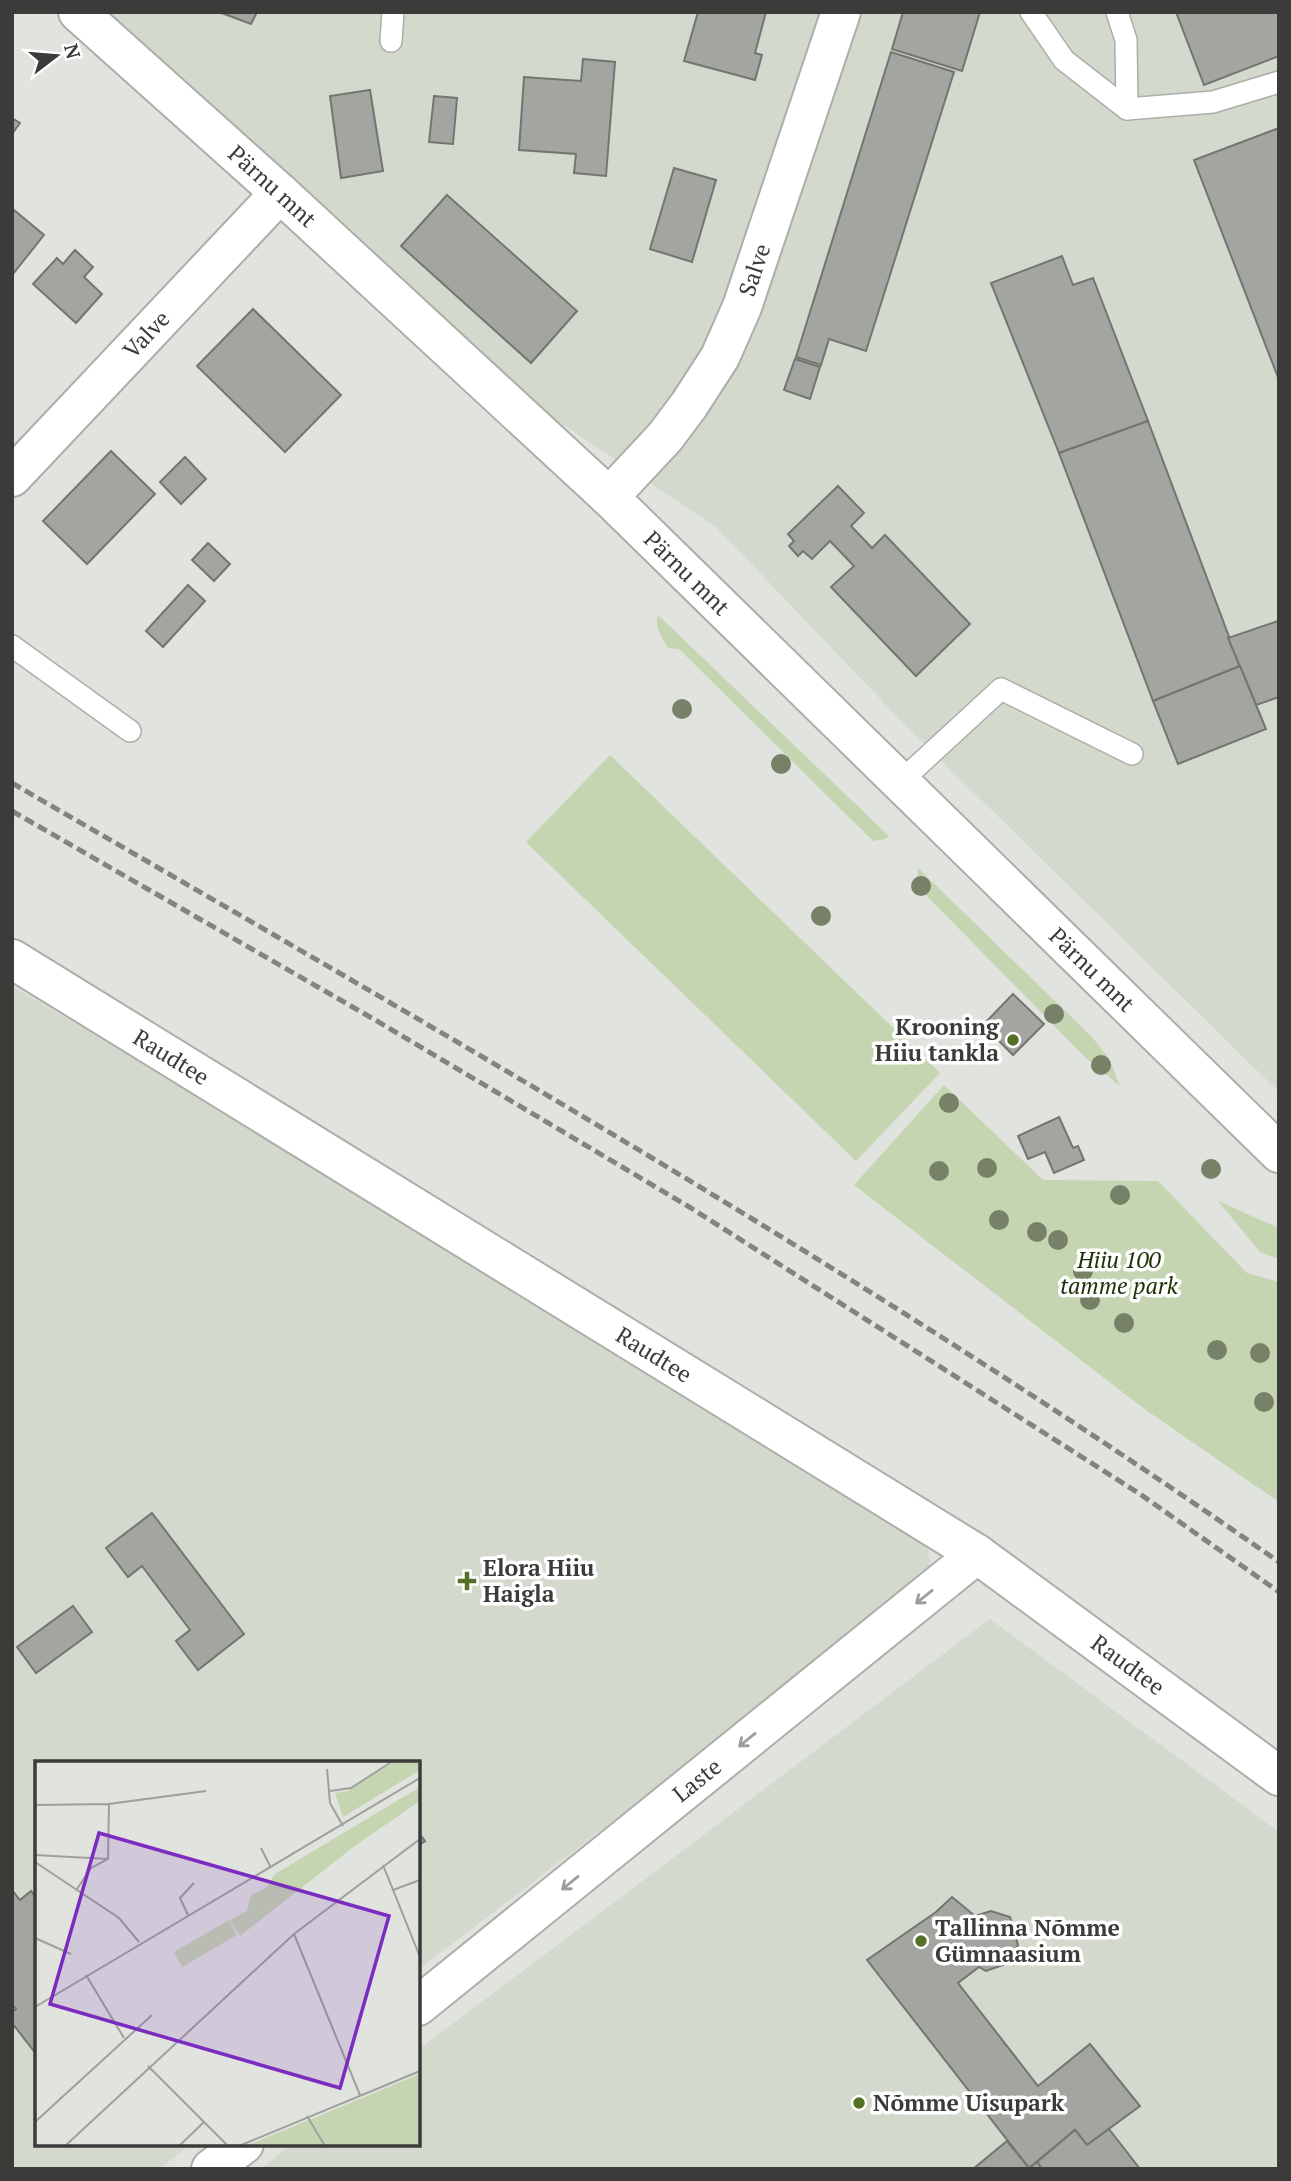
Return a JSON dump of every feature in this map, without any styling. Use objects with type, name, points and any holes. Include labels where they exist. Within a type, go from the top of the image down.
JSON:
[{"type":"street","name":"Pärnu mnt","points":[[78,12],[280,193],[609,497],[1279,1153]]},
{"type":"street","name":"Salve","points":[[609,497],[665,437],[720,357],[742,307],[841,12]]},
{"type":"street","name":"Valve","points":[[12,477],[280,193]]},
{"type":"street","name":"Raudtee","points":[[12,959],[977,1555],[1279,1776]]},
{"type":"street","name":"Laste","points":[[420,2004],[977,1555]]},
{"type":"street","points":[[211,2169],[241,2146]]},
{"type":"lane","points":[[391,41],[393,12]]},
{"type":"lane","points":[[1031,12],[1064,60],[1127,109],[1213,102],[1279,82]]},
{"type":"lane","points":[[1117,12],[1126,40],[1127,109]]},
{"type":"lane","points":[[12,646],[130,731]]},
{"type":"lane","points":[[900,782],[1001,689],[1132,754]]},
{"type":"shaded area","points":[[78,12],[1279,12],[1279,1092],[909,729],[716,527],[450,349]]},
{"type":"shaded area","name":"Elora Hiiu Haigla","points":[[12,986],[261,1132],[927,1541],[931,1571],[913,1592],[420,1968],[420,1761],[35,1761],[35,2146],[188,2146],[159,2169],[12,2169]]},
{"type":"shaded area","name":"Tallinna Nõmme Gümnaasium","points":[[990,1619],[1279,1832],[1279,2169],[260,2169],[290,2146],[420,2146],[420,2048]]},
{"type":"green space","points":[[658,615],[889,836],[873,841],[679,649],[668,648],[658,628]]},
{"type":"green space","points":[[610,755],[940,1073],[856,1161],[526,842]]},
{"type":"green space","points":[[918,868],[1092,1037],[1110,1060],[1120,1086],[1087,1059],[917,886]]},
{"type":"green space","name":"Hiiu 100 tamme park","points":[[944,1085],[1043,1180],[1158,1181],[1247,1273],[1279,1282],[1279,1502],[1143,1408],[854,1185]]},
{"type":"green space","points":[[1218,1201],[1279,1228],[1279,1259],[1260,1252]]},
{"type":"building","points":[[219,12],[257,12],[251,24]]},
{"type":"building","points":[[698,12],[766,12],[755,53],[762,55],[755,80],[684,61]]},
{"type":"building","points":[[903,12],[980,12],[962,71],[892,49]]},
{"type":"building","points":[[1176,12],[1279,12],[1279,56],[1204,85]]},
{"type":"building","points":[[891,52],[954,72],[866,351],[829,339],[821,365],[796,357]]},
{"type":"building","points":[[583,59],[615,62],[606,176],[574,173],[576,154],[519,150],[524,77],[581,81]]},
{"type":"building","points":[[370,90],[383,171],[341,178],[330,96]]},
{"type":"building","points":[[434,96],[457,98],[453,144],[429,142]]},
{"type":"building","points":[[12,118],[20,123],[12,134]]},
{"type":"building","points":[[1279,128],[1279,380],[1194,160]]},
{"type":"building","points":[[674,168],[716,180],[692,262],[650,249]]},
{"type":"building","points":[[447,195],[577,311],[531,363],[401,246]]},
{"type":"building","points":[[14,210],[44,235],[13,274],[12,212]]},
{"type":"building","points":[[75,250],[93,267],[84,277],[102,294],[76,323],[33,284],[57,258],[63,264]]},
{"type":"building","points":[[1062,256],[1073,285],[1093,278],[1148,421],[1059,453],[991,283]]},
{"type":"building","points":[[253,309],[341,395],[285,452],[197,366]]},
{"type":"building","points":[[795,359],[820,367],[810,399],[784,390]]},
{"type":"building","points":[[1148,421],[1240,666],[1153,701],[1059,453]]},
{"type":"building","points":[[111,451],[155,494],[87,564],[43,521]]},
{"type":"building","points":[[185,457],[206,479],[181,504],[160,482]]},
{"type":"building","points":[[838,486],[864,513],[851,526],[872,548],[885,535],[970,624],[916,676],[831,587],[854,566],[830,541],[812,559],[803,551],[798,556],[789,546],[794,541],[788,534]]},
{"type":"building","points":[[208,543],[230,564],[214,581],[192,560]]},
{"type":"building","points":[[188,585],[205,601],[163,647],[146,631]]},
{"type":"building","points":[[1278,621],[1279,697],[1256,705],[1228,638]]},
{"type":"building","points":[[1240,666],[1266,729],[1178,764],[1153,701]]},
{"type":"building","name":"Krooning Hiiu tankla","points":[[1013,994],[1044,1024],[1013,1055],[983,1025]]},
{"type":"building","points":[[1059,1117],[1073,1148],[1078,1146],[1084,1160],[1054,1173],[1045,1152],[1028,1159],[1018,1136]]},
{"type":"building","points":[[152,1513],[244,1634],[198,1670],[176,1641],[190,1630],[142,1566],[128,1577],[106,1548]]},
{"type":"building","points":[[73,1606],[92,1632],[36,1673],[17,1647]]},
{"type":"building","points":[[12,1890],[20,1900],[31,1891],[35,1896],[35,2052],[12,2023],[12,2012],[16,2009],[12,2004]]},
{"type":"building","name":"Tallinna Nõmme Gümnaasium","points":[[952,1897],[975,1916],[991,1911],[1010,1917],[1018,1945],[1006,1964],[986,1971],[979,1967],[958,1983],[1038,2086],[1090,2044],[1140,2106],[1087,2145],[1075,2130],[1029,2168],[867,1960],[936,1912]]},
{"type":"building","points":[[1109,2129],[1140,2169],[1042,2169],[1037,2162],[1075,2130],[1087,2145]]},
{"type":"building","points":[[1007,2141],[1029,2168],[1037,2162],[1042,2169],[973,2169]]},
{"type":"railway","points":[[12,783],[494,1064],[812,1256],[970,1355],[1279,1562]]},
{"type":"railway","points":[[12,811],[377,1021],[691,1208],[1140,1494],[1279,1592]]},
{"type":"place","name":"Krooning Hiiu tankla","points":[[1013,1040]]},
{"type":"place","name":"Elora Hiiu Haigla","points":[[467,1581]]},
{"type":"place","name":"Tallinna Nõmme Gümnaasium","points":[[921,1941]]},
{"type":"place","name":"Nõmme Uisupark","points":[[859,2103]]}]
